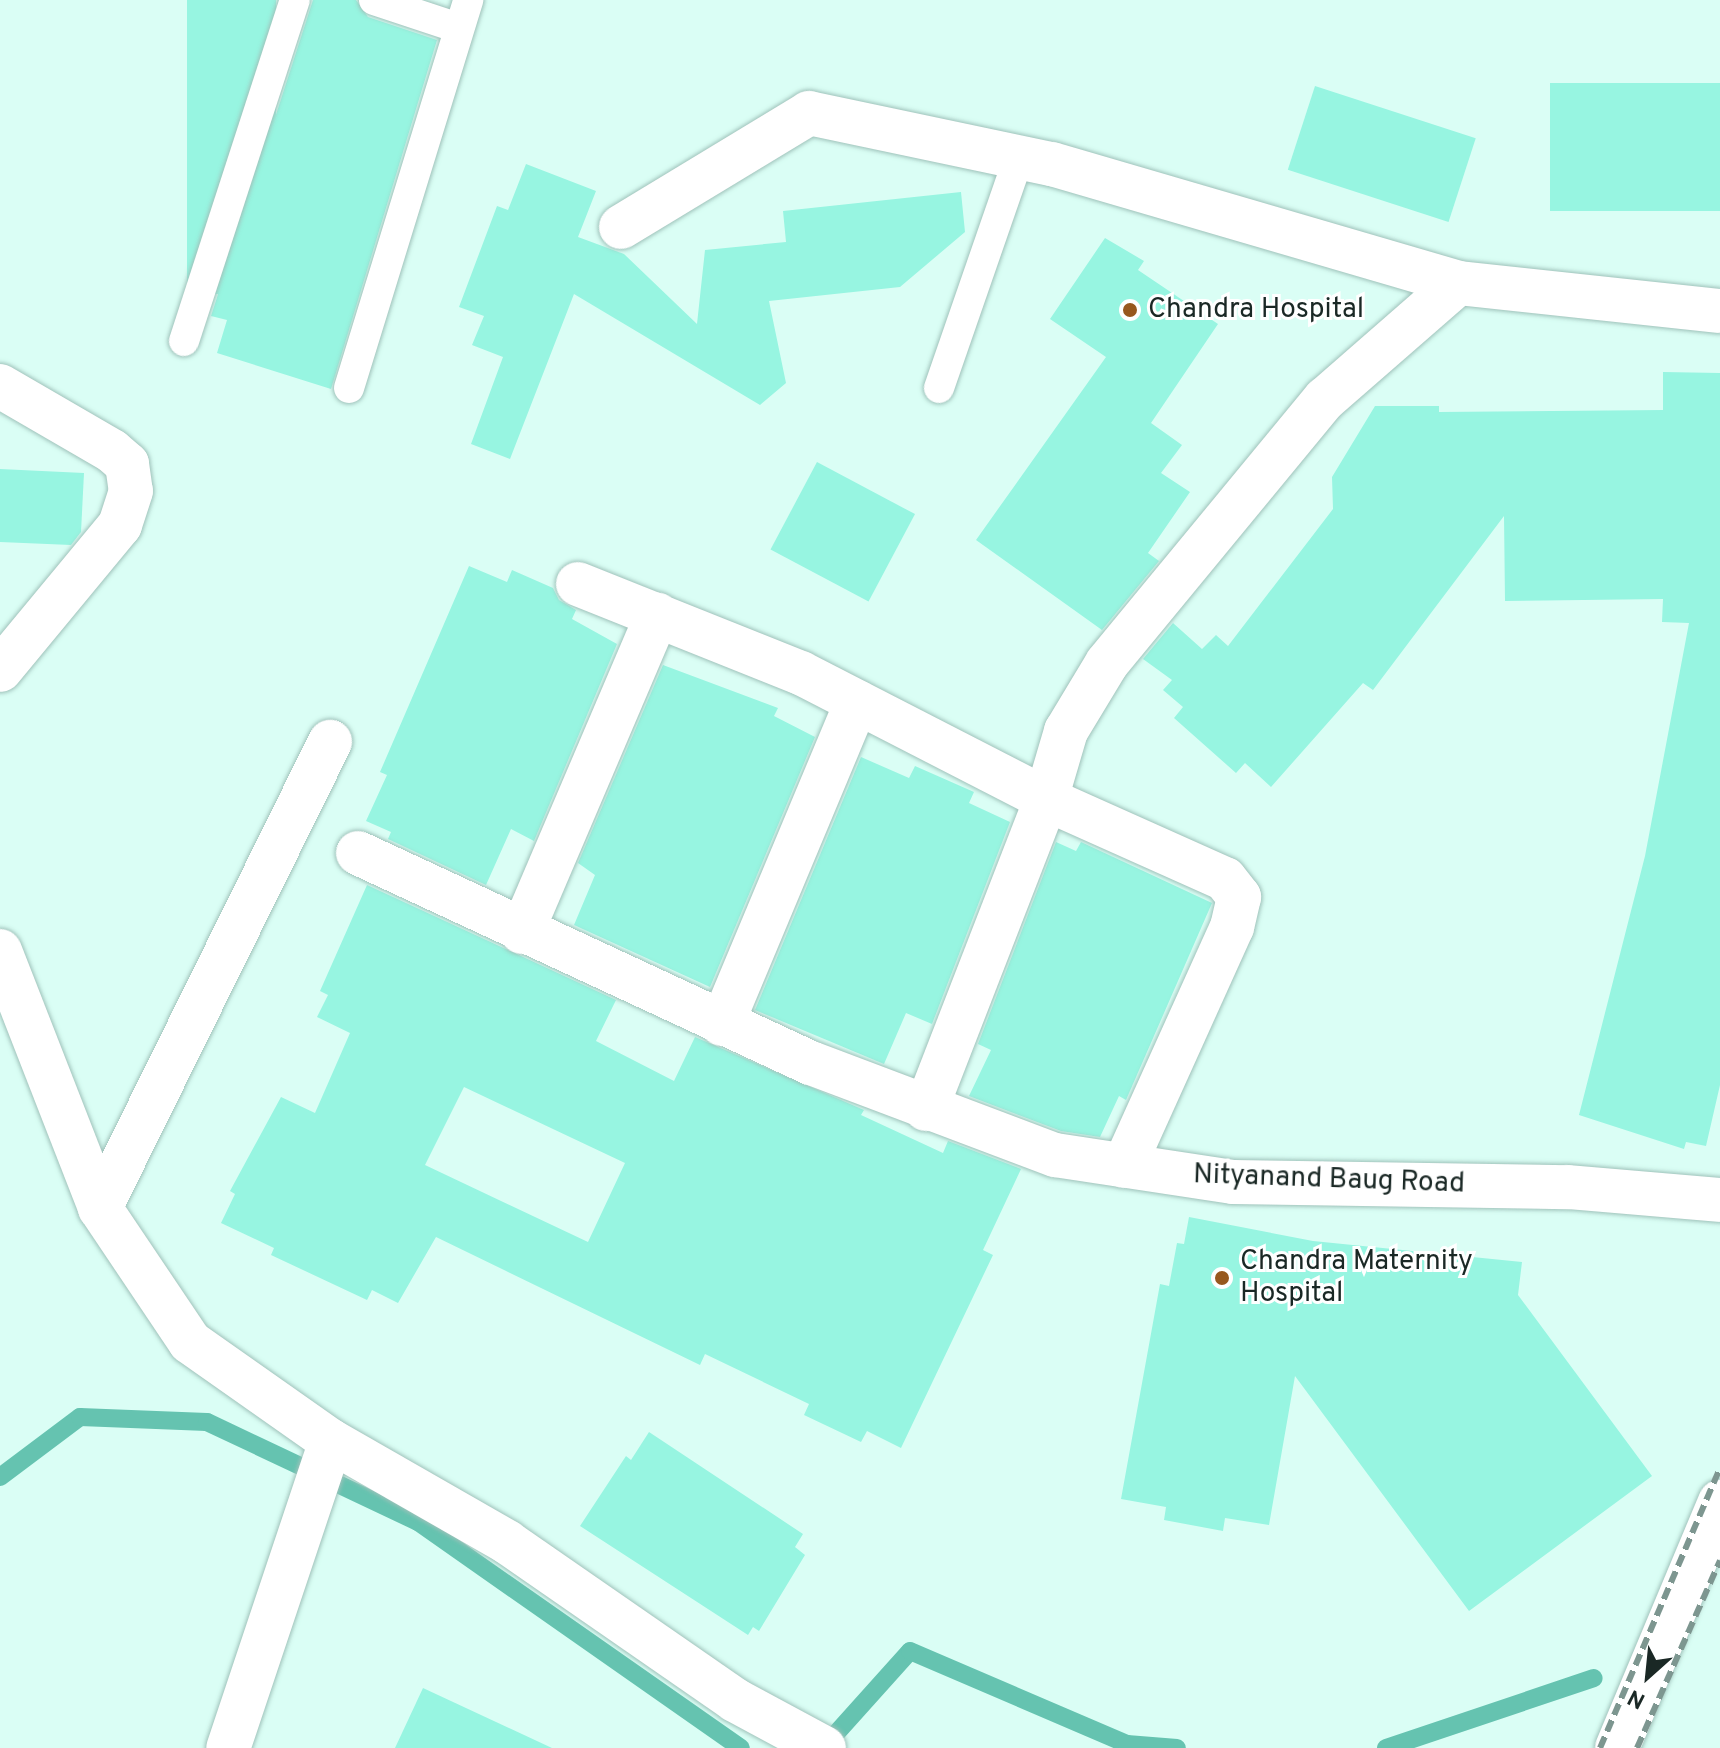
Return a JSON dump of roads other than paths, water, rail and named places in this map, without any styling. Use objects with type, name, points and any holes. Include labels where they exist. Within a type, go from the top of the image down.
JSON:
[{"type":"street","points":[[621,227],[809,113],[1019,157],[1458,283],[1720,311]]},
{"type":"street","points":[[926,1109],[1046,799],[1066,731],[1107,663],[1207,536],[1325,399],[1458,283]]},
{"type":"street","points":[[0,386],[112,451],[127,464],[131,491],[120,525],[0,670]]},
{"type":"street","points":[[578,584],[801,673],[1046,799],[1225,879],[1239,897],[1232,927],[1124,1166]]},
{"type":"street","points":[[522,932],[657,615]]},
{"type":"street","points":[[722,1024],[857,702]]},
{"type":"street","points":[[100,1208],[330,742]]},
{"type":"street","name":"Nityanand Baug Road","points":[[358,853],[522,932],[811,1063],[926,1109],[1055,1155],[1233,1182],[1568,1187],[1720,1200]]},
{"type":"street","points":[[2,961],[100,1208],[190,1342],[331,1441],[507,1542],[735,1700],[811,1741]]},
{"type":"street","points":[[228,1748],[331,1441]]},
{"type":"street","points":[[1617,1748],[1720,1502]]},
{"type":"lane","points":[[184,341],[295,0]]},
{"type":"lane","points":[[349,388],[463,14],[374,0]]},
{"type":"lane","points":[[939,388],[1019,157]]},
{"type":"waterway","points":[[0,1477],[80,1417],[207,1422],[298,1465]]},
{"type":"waterway","points":[[340,1485],[418,1522],[741,1748]]},
{"type":"waterway","points":[[823,1748],[910,1651],[1127,1744],[1177,1748]]},
{"type":"waterway","points":[[1386,1748],[1594,1678]]},
{"type":"railway","points":[[1600,1748],[1720,1468]]},
{"type":"railway","points":[[1637,1748],[1720,1561]]},
{"type":"place","name":"Chandra Hospital","points":[[1130,310]]},
{"type":"place","name":"Chandra Maternity Hospital","points":[[1222,1278]]}]
